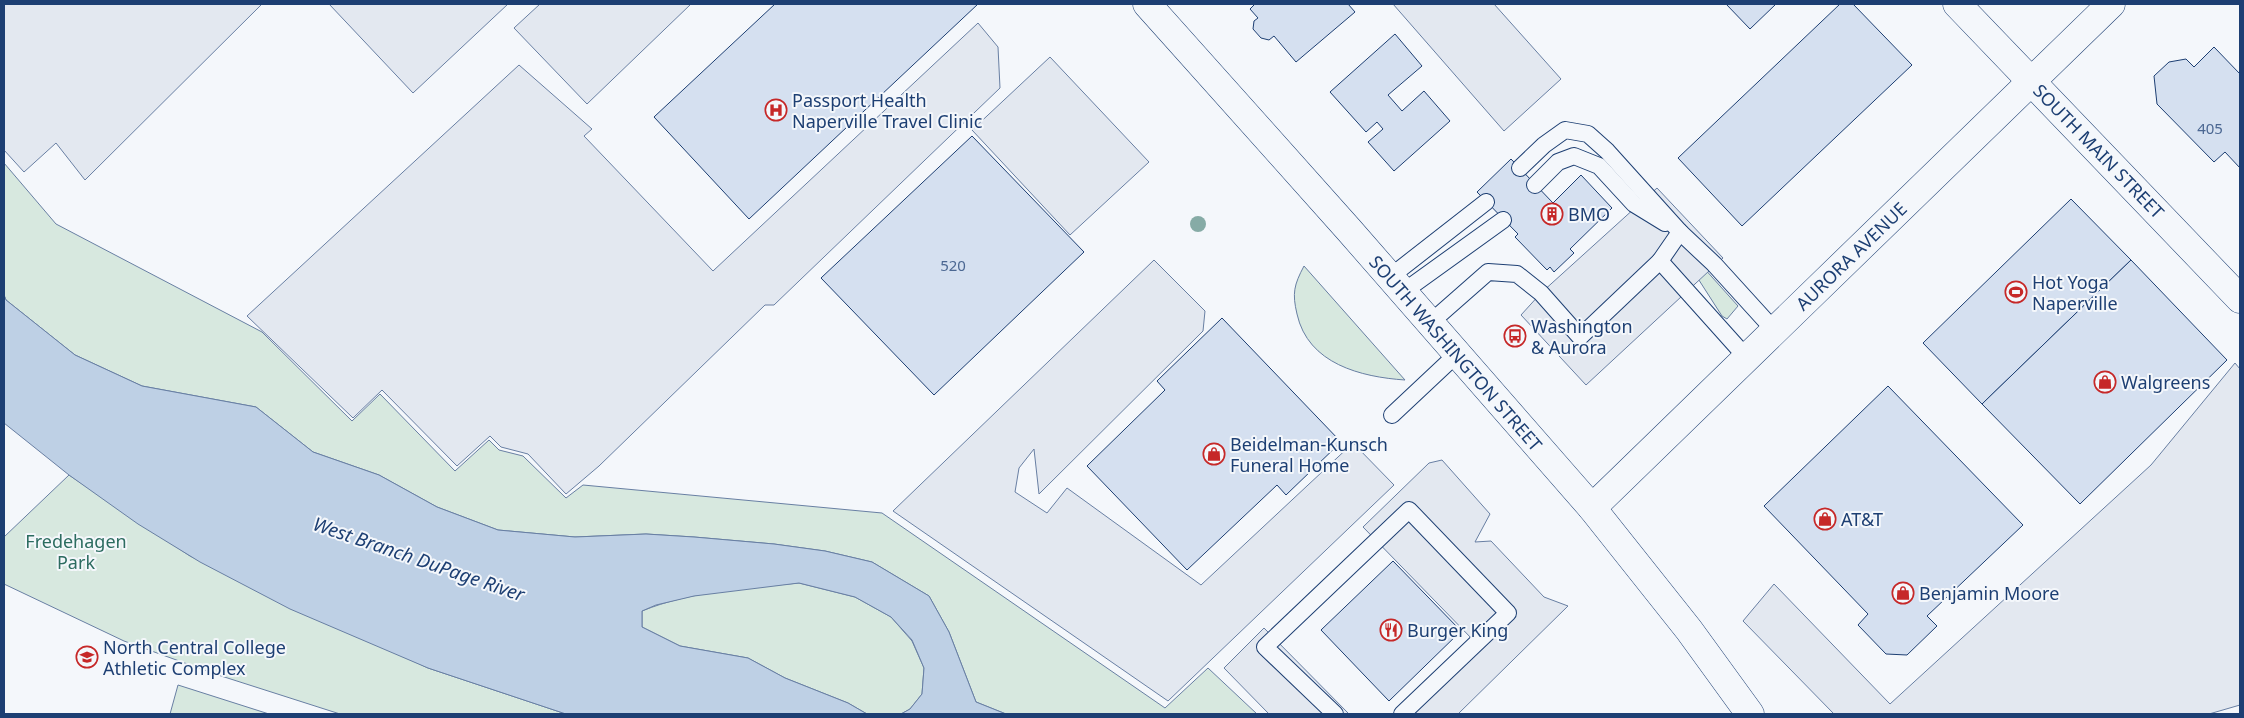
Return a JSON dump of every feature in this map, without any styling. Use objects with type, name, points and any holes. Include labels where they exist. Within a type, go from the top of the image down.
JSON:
[{"type":"main road","name":"SOUTH WASHINGTON STREET","points":[[1147,4],[1592,508],[1689,630],[1750,714]]},
{"type":"main road","name":"SOUTH MAIN STREET","points":[[1957,4],[2240,299]]},
{"type":"main road","name":"AURORA AVENUE","points":[[1592,508],[2111,4]]},
{"type":"lane","points":[[1520,168],[1544,145],[1565,130],[1588,134],[1607,151],[1680,232],[1714,264],[1774,330]]},
{"type":"lane","points":[[1536,185],[1558,162],[1574,156],[1600,166],[1634,204],[1680,232]]},
{"type":"lane","points":[[1397,285],[1486,202]]},
{"type":"lane","points":[[1397,285],[1504,220]]},
{"type":"lane","points":[[1430,323],[1488,272],[1517,274],[1541,294],[1580,337],[1660,261],[1680,232]]},
{"type":"lane","points":[[1660,261],[1746,357]]},
{"type":"lane","points":[[1392,415],[1457,354]]},
{"type":"lane","points":[[1335,714],[1265,647],[1409,510],[1508,614],[1402,714]]},
{"type":"green space","points":[[4,163],[56,224],[262,332],[352,421],[380,394],[455,471],[489,440],[499,450],[523,456],[566,498],[583,485],[882,513],[1165,708],[1208,668],[1257,714],[1006,714],[976,702],[949,632],[929,596],[872,562],[825,551],[774,544],[694,537],[646,534],[575,537],[498,530],[437,507],[379,475],[313,452],[256,407],[142,386],[75,355],[6,300],[4,295]]},
{"type":"green space","points":[[1694,257],[1738,306],[1727,319],[1722,316],[1688,263]]},
{"type":"green space","points":[[1304,266],[1405,380],[1354,371],[1324,356],[1312,345],[1303,331],[1297,314],[1294,295],[1296,284]]},
{"type":"green space","name":"Fredehagen Park","points":[[69,475],[190,556],[428,668],[566,714],[340,714],[215,674],[124,641],[4,584],[4,537]]},
{"type":"green space","points":[[799,583],[855,597],[891,617],[912,641],[924,668],[922,694],[910,709],[901,714],[867,714],[848,703],[785,678],[748,658],[680,646],[642,627],[642,611],[661,604],[719,591]]},
{"type":"green space","points":[[178,685],[269,714],[170,714]]},
{"type":"shaded area","points":[[4,4],[262,4],[85,180],[56,143],[24,172],[4,150]]},
{"type":"shaded area","points":[[329,4],[508,4],[413,93]]},
{"type":"shaded area","points":[[540,4],[691,4],[587,104],[514,28]]},
{"type":"shaded area","points":[[1393,4],[1494,4],[1561,79],[1504,131]]},
{"type":"shaded area","points":[[978,23],[998,47],[1000,88],[774,305],[765,305],[599,466],[566,494],[528,454],[501,447],[490,436],[457,466],[382,390],[353,418],[247,316],[519,65],[592,129],[584,136],[713,271]]},
{"type":"shaded area","points":[[1050,57],[1149,162],[1070,235],[972,130]]},
{"type":"shaded area","points":[[1657,188],[1723,258],[1586,385],[1521,315],[1541,293]]},
{"type":"shaded area","points":[[1154,260],[1205,311],[1203,331],[1039,494],[1034,449],[1019,468],[1015,492],[1047,513],[1067,488],[1201,585],[1353,443],[1394,485],[1168,701],[893,511]]},
{"type":"shaded area","points":[[2235,363],[2240,369],[2240,705],[2209,714],[1834,714],[1743,621],[1774,584],[1890,704],[2151,465]]},
{"type":"shaded area","points":[[1442,460],[1490,514],[1475,542],[1491,541],[1544,597],[1568,606],[1458,714],[1399,714],[1474,641],[1363,527],[1429,463]]},
{"type":"shaded area","points":[[1264,628],[1349,714],[1269,714],[1224,668]]},
{"type":"water","name":"West Branch DuPage River","points":[[4,295],[6,300],[75,355],[142,386],[256,407],[313,452],[379,475],[437,507],[498,530],[575,537],[646,534],[694,537],[774,544],[825,551],[872,562],[929,596],[949,632],[976,702],[1006,714],[901,714],[910,709],[922,694],[924,668],[912,640],[891,617],[855,597],[799,583],[694,596],[656,605],[642,611],[642,627],[680,646],[748,658],[785,678],[848,703],[867,714],[566,714],[428,668],[290,609],[200,562],[138,524],[69,475],[4,423]]},
{"type":"building","points":[[775,4],[978,4],[749,219],[654,117]]},
{"type":"building","points":[[1255,4],[1348,4],[1355,12],[1296,62],[1274,36],[1269,40],[1261,38],[1253,29],[1254,21],[1258,18],[1250,9]]},
{"type":"building","points":[[1726,4],[1776,4],[1750,29]]},
{"type":"building","points":[[1840,4],[1853,4],[1912,65],[1742,226],[1678,158]]},
{"type":"building","points":[[1395,34],[1422,66],[1388,95],[1402,111],[1424,91],[1450,121],[1394,171],[1368,142],[1383,129],[1377,122],[1366,132],[1330,92]]},
{"type":"building","points":[[2214,47],[2240,74],[2240,168],[2225,152],[2214,162],[2157,104],[2154,76],[2169,62],[2186,59],[2194,67]]},
{"type":"building","points":[[972,136],[1084,252],[934,395],[821,278]]},
{"type":"building","name":"BMO","points":[[1511,159],[1553,203],[1581,175],[1612,208],[1570,249],[1574,253],[1554,272],[1550,267],[1547,270],[1515,237],[1518,234],[1477,192]]},
{"type":"building","points":[[2071,199],[2131,260],[1982,404],[1923,343]]},
{"type":"building","name":"Walgreens","points":[[2131,260],[2227,360],[2080,504],[1982,404]]},
{"type":"building","name":"Beidelman-Kunsch Funeral Home","points":[[1222,318],[1341,442],[1286,495],[1277,485],[1187,570],[1087,466],[1165,390],[1157,381]]},
{"type":"building","points":[[1888,386],[2023,525],[1927,616],[1937,626],[1907,655],[1886,654],[1858,625],[1868,614],[1764,506]]},
{"type":"building","name":"Burger King","points":[[1393,561],[1461,631],[1389,701],[1321,630]]},
{"type":"place","name":"Passport Health Naperville Travel Clinic","points":[[776,110]]},
{"type":"place","name":"BMO","points":[[1552,214]]},
{"type":"place","name":"Hot Yoga Naperville","points":[[2016,292]]},
{"type":"place","name":"Washington & Aurora","points":[[1515,336]]},
{"type":"place","name":"Walgreens","points":[[2105,382]]},
{"type":"place","name":"Beidelman-Kunsch Funeral Home","points":[[1214,454]]},
{"type":"place","name":"AT&T","points":[[1825,519]]},
{"type":"place","name":"Benjamin Moore","points":[[1903,593]]},
{"type":"place","name":"Burger King","points":[[1391,630]]},
{"type":"place","name":"North Central College Athletic Complex","points":[[87,657]]}]
